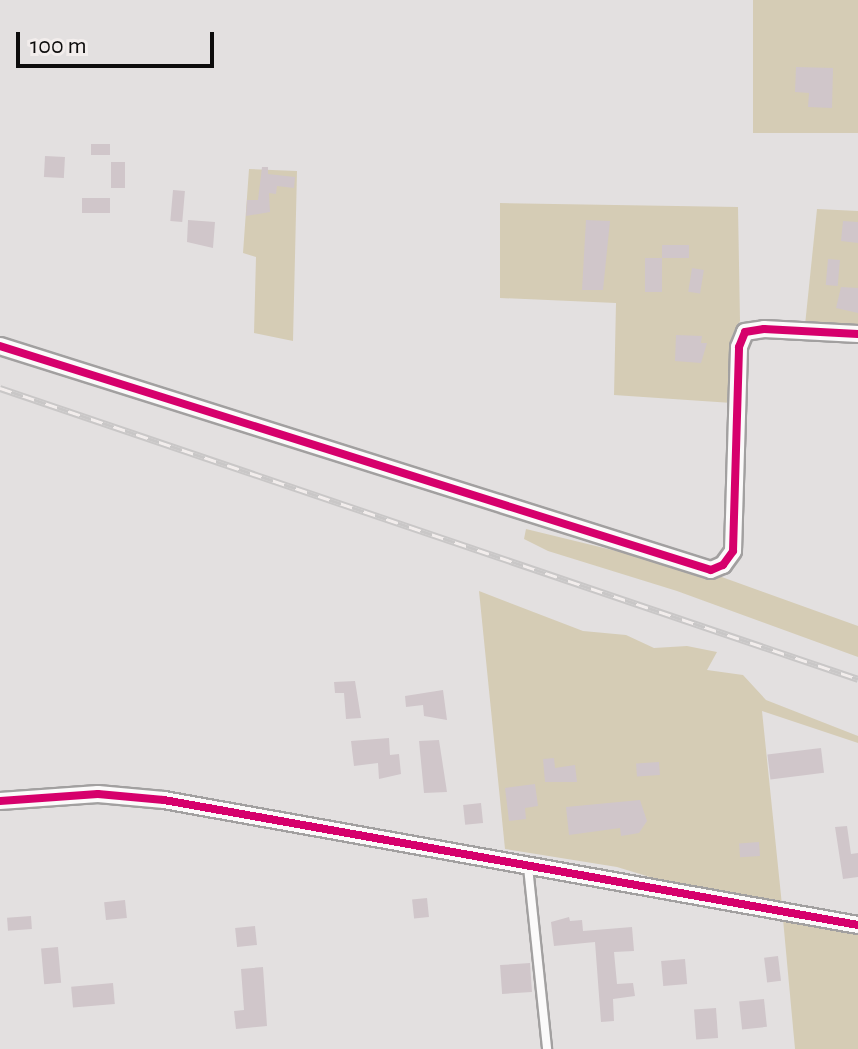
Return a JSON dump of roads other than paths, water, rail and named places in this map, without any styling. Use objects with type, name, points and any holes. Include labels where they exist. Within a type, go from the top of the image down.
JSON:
[{"type":"street","points":[[0,346],[711,570],[723,565],[733,551],[739,347],[745,332],[858,334]]},
{"type":"street","points":[[0,801],[98,794],[149,798],[858,925]]},
{"type":"lane","points":[[528,866],[547,1049]]},
{"type":"railway","points":[[0,388],[858,679]]}]
